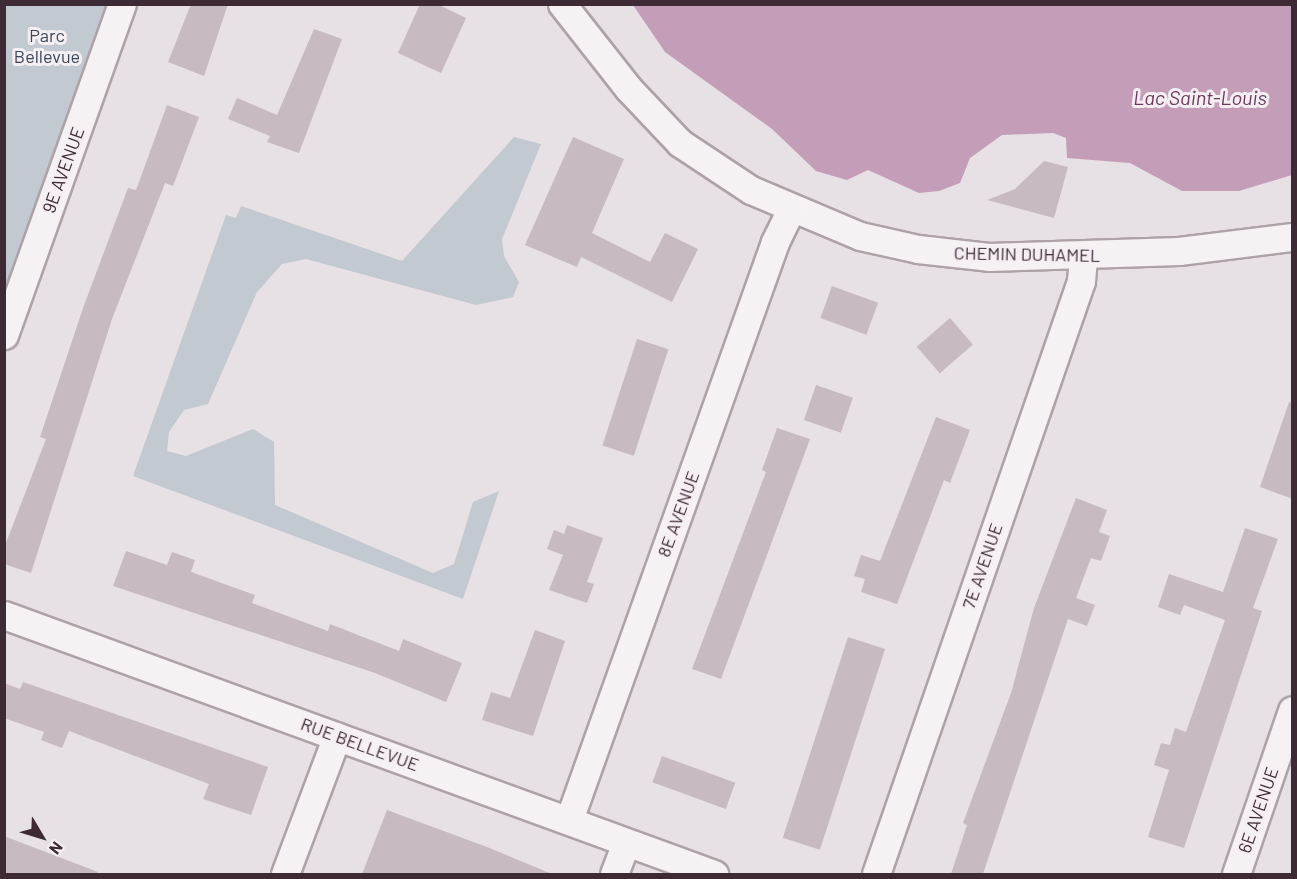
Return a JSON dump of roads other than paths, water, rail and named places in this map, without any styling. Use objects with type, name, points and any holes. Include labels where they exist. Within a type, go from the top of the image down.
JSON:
[{"type":"street","name":"9E AVENUE","points":[[4,335],[122,4]]},
{"type":"street","name":"CHEMIN DUHAMEL","points":[[562,4],[628,88],[680,143],[791,209],[860,236],[918,249],[989,257],[1083,256],[1216,248],[1293,237]]},
{"type":"street","name":"8E AVENUE","points":[[569,820],[775,242],[791,209]]},
{"type":"street","name":"7E AVENUE","points":[[876,874],[1081,281],[1083,256]]},
{"type":"street","name":"RUE BELLEVUE","points":[[4,615],[714,874]]},
{"type":"street","name":"6E AVENUE","points":[[1236,874],[1293,711]]},
{"type":"street","points":[[285,874],[337,736]]},
{"type":"street","points":[[614,874],[626,843]]},
{"type":"water","name":"Lac Saint-Louis","points":[[633,5],[1292,5],[1292,175],[1239,191],[1182,191],[1130,163],[1067,158],[1066,138],[1053,133],[1002,135],[970,158],[960,183],[939,191],[919,193],[868,170],[847,180],[816,171],[772,129],[665,52]]},
{"type":"park label","name":"Parc Bellevue","points":[[47,46]]}]
